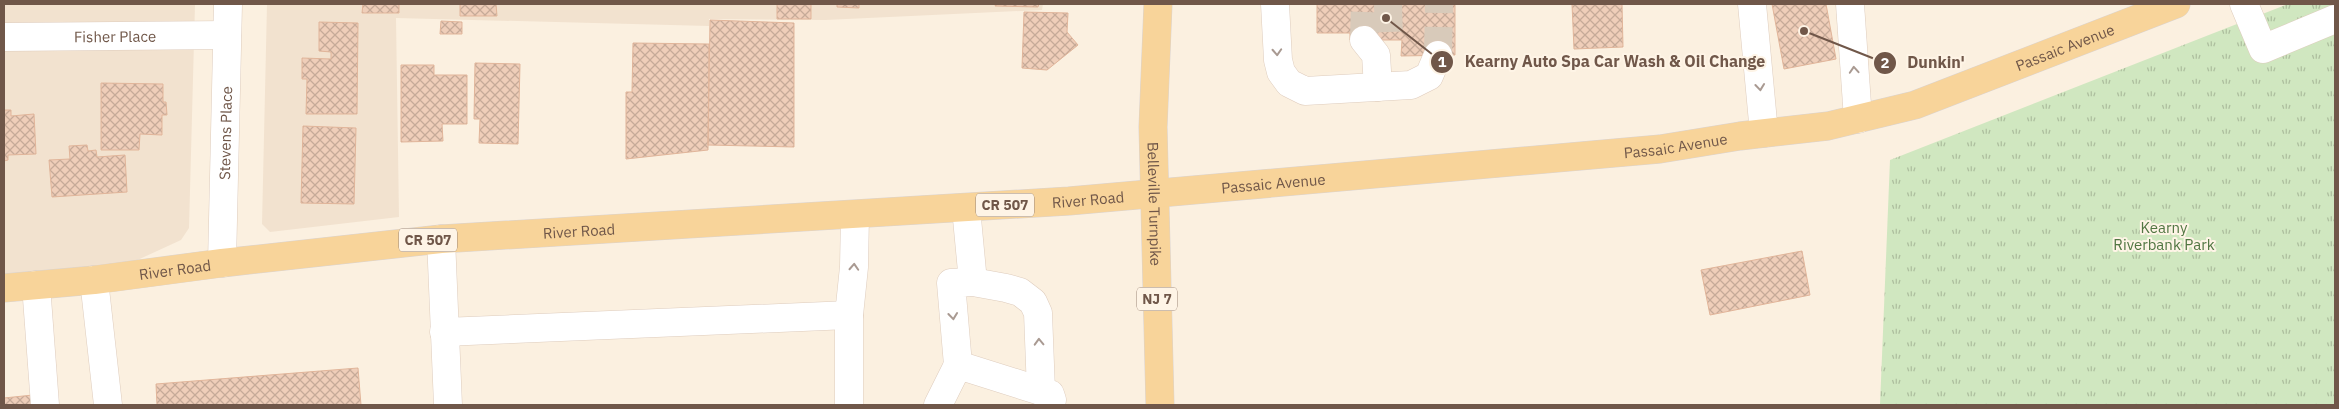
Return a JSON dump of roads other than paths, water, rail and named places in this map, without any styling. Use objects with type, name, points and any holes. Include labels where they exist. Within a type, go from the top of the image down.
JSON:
[{"type":"main road","name":"Belleville Turnpike","points":[[1158,4],[1153,127],[1160,405]]},
{"type":"main road","name":"Passaic Avenue","points":[[1154,193],[1660,149],[1764,133],[1828,126],[1915,105],[2176,4]]},
{"type":"main road","name":"River Road","points":[[4,288],[94,280],[222,263],[441,239],[578,229],[966,208],[1154,193]]},
{"type":"street","name":"Stevens Place","points":[[222,263],[228,4]]},
{"type":"street","points":[[1275,4],[1278,60],[1281,72],[1289,83],[1305,91],[1411,85],[1429,76],[1438,55]]},
{"type":"street","points":[[1752,4],[1764,133]]},
{"type":"street","points":[[1850,4],[1858,118]]},
{"type":"street","points":[[2244,4],[2263,49],[2335,18]]},
{"type":"street","name":"Fisher Place","points":[[4,37],[227,35]]},
{"type":"street","points":[[1377,45],[1378,87]]},
{"type":"street","points":[[966,208],[973,282]]},
{"type":"street","points":[[849,405],[849,315],[854,266],[855,215]]},
{"type":"street","points":[[441,239],[448,405]]},
{"type":"street","points":[[94,280],[108,405]]},
{"type":"street","points":[[938,405],[958,365],[950,284],[956,281],[973,282],[1020,292],[1030,298],[1038,313],[1047,398],[958,365]]},
{"type":"street","points":[[36,285],[45,405]]},
{"type":"street","points":[[444,332],[849,315]]},
{"type":"tunnel","points":[[1364,40],[1365,4]]},
{"type":"tunnel","points":[[1388,4],[1389,39]]},
{"type":"tunnel","points":[[1438,55],[1439,4]]},
{"type":"place","name":"Kearny Auto Spa Car Wash & Oil Change","points":[[1386,18]]},
{"type":"place","name":"Dunkin'","points":[[1804,31]]},
{"type":"park label","name":"Kearny Riverbank Park","points":[[2164,236]]}]
